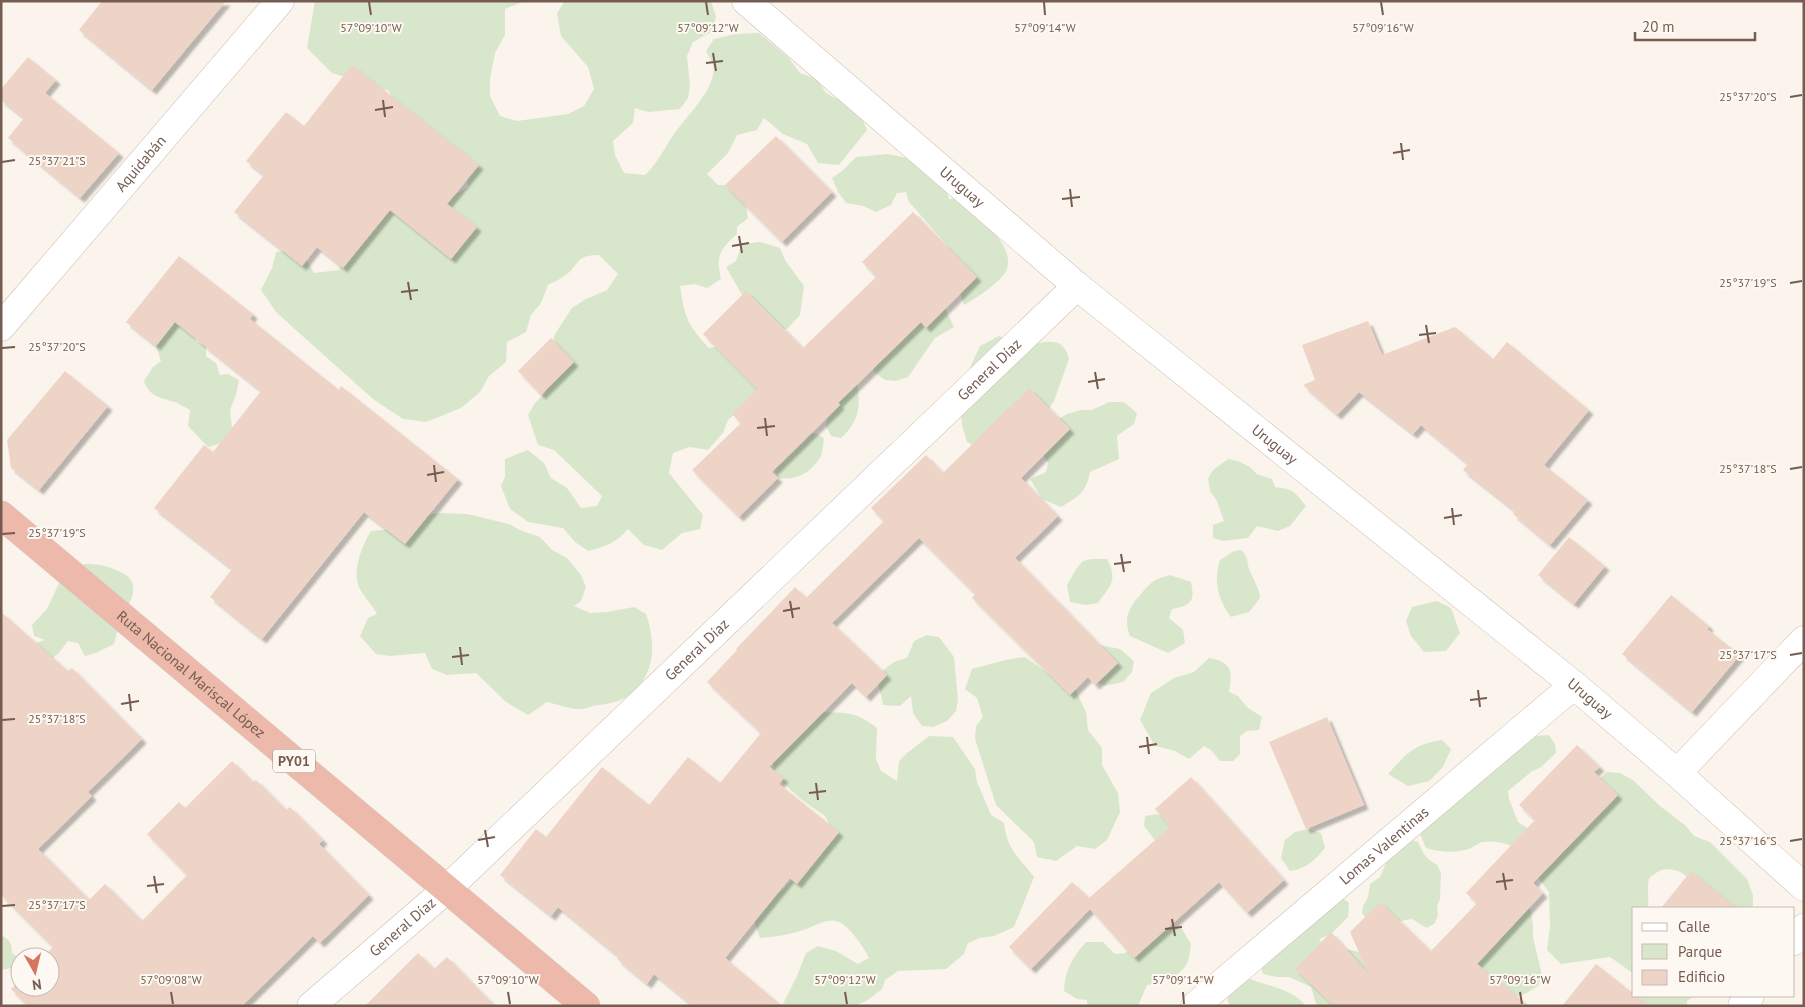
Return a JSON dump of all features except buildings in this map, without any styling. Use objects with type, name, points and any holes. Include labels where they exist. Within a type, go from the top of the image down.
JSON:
[{"type":"highway","name":"Ruta Nacional Mariscal López","points":[[1,515],[586,1006]]},
{"type":"street","name":"Aquidabán","points":[[1,327],[280,1]]},
{"type":"street","name":"Uruguay","points":[[746,1],[1077,286],[1574,685],[1677,773],[1804,887]]},
{"type":"street","name":"General Díaz","points":[[311,1006],[447,889],[1077,286]]},
{"type":"street","points":[[1677,773],[1804,640]]},
{"type":"street","name":"Lomas Valentinas","points":[[1195,1006],[1574,685]]},
{"type":"street","points":[[1795,940],[1804,928]]},
{"type":"green space","points":[[315,1],[525,1],[505,9],[505,35],[495,53],[490,79],[490,96],[500,116],[517,121],[568,114],[584,106],[594,89],[588,67],[561,36],[557,13],[565,1],[711,1],[716,17],[711,32],[693,42],[687,56],[690,86],[688,98],[680,109],[648,112],[635,108],[633,123],[613,141],[615,155],[624,173],[645,175],[654,165],[705,93],[710,83],[713,65],[706,51],[714,39],[735,34],[759,33],[788,57],[800,73],[817,79],[826,93],[843,102],[862,118],[867,130],[839,165],[818,163],[807,144],[783,134],[764,118],[757,130],[737,135],[728,153],[707,174],[718,185],[732,185],[746,206],[748,218],[737,227],[737,234],[720,254],[721,279],[707,288],[695,284],[680,286],[688,320],[702,340],[709,348],[727,344],[748,305],[726,267],[736,261],[742,244],[760,242],[780,248],[785,260],[804,286],[800,315],[787,329],[770,328],[772,386],[745,404],[728,420],[723,433],[708,450],[690,447],[673,453],[669,473],[703,515],[700,529],[682,533],[662,550],[644,545],[628,529],[610,544],[588,551],[575,542],[563,528],[528,522],[510,509],[501,486],[505,477],[505,459],[528,450],[544,463],[551,478],[567,488],[581,508],[597,506],[602,496],[554,450],[538,445],[528,415],[535,403],[546,392],[548,353],[555,334],[572,308],[586,299],[607,290],[618,274],[599,255],[582,258],[566,275],[548,285],[541,303],[531,315],[526,332],[507,342],[506,362],[489,376],[480,392],[461,408],[426,422],[403,419],[373,399],[276,312],[261,290],[272,268],[276,252],[290,251],[300,254],[314,273],[339,270],[359,212],[451,197],[468,187],[466,172],[397,108],[389,91],[332,73],[307,48]]},
{"type":"green space","points":[[887,154],[917,160],[947,191],[949,199],[956,198],[983,221],[1000,240],[1006,250],[1008,261],[1003,275],[987,290],[964,305],[960,293],[957,260],[946,244],[909,202],[906,192],[897,193],[891,205],[876,212],[863,206],[846,203],[838,192],[832,178],[856,157]]},
{"type":"green space","points":[[944,306],[954,327],[935,338],[908,377],[896,381],[885,380],[873,371],[879,354],[880,344]]},
{"type":"green space","points":[[159,316],[193,316],[196,342],[206,346],[206,356],[216,363],[220,375],[228,374],[239,380],[230,410],[232,427],[225,440],[219,444],[208,447],[188,426],[190,410],[154,395],[146,386],[144,381],[153,367],[161,361],[156,346]]},
{"type":"green space","points":[[999,336],[1012,342],[1023,344],[1058,343],[1066,351],[1069,359],[1054,401],[1044,416],[976,447],[967,442],[962,425],[961,411],[968,372],[980,346]]},
{"type":"green space","points":[[857,384],[859,399],[857,413],[852,426],[841,438],[831,436],[826,426],[828,411],[840,405],[838,398]]},
{"type":"green space","points":[[1109,402],[1124,402],[1137,413],[1134,424],[1117,436],[1119,459],[1090,472],[1084,490],[1061,507],[1042,499],[1030,479],[1046,472],[1048,463],[1042,453],[1049,425],[1067,414],[1081,410],[1092,410]]},
{"type":"green space","points":[[804,430],[824,438],[821,456],[812,468],[802,475],[785,479],[778,478],[771,462]]},
{"type":"green space","points":[[1228,459],[1238,461],[1250,467],[1257,474],[1272,479],[1275,487],[1290,490],[1299,497],[1306,506],[1290,526],[1278,531],[1257,526],[1248,538],[1223,541],[1213,538],[1213,525],[1224,521],[1217,501],[1210,491],[1208,479],[1213,470]]},
{"type":"green space","points":[[440,513],[467,514],[509,524],[540,537],[552,550],[567,558],[581,575],[586,587],[581,601],[574,606],[590,613],[634,607],[646,614],[651,636],[651,658],[649,668],[638,687],[625,698],[612,703],[578,709],[547,702],[528,715],[506,702],[476,673],[447,675],[432,669],[425,653],[390,656],[376,654],[360,636],[368,618],[377,614],[358,584],[358,560],[364,544],[371,531],[405,528],[417,516]]},
{"type":"green space","points":[[1241,550],[1247,558],[1260,598],[1249,612],[1231,617],[1223,604],[1218,590],[1218,568],[1220,560],[1234,551]]},
{"type":"green space","points":[[1107,559],[1112,572],[1109,587],[1098,603],[1086,605],[1070,602],[1067,585],[1083,561]]},
{"type":"green space","points":[[86,564],[112,568],[128,577],[132,583],[133,589],[130,603],[119,625],[114,644],[85,656],[78,643],[68,641],[58,654],[44,664],[33,644],[45,640],[34,636],[32,625],[47,609],[60,581],[74,566]]},
{"type":"green space","points":[[1170,575],[1191,582],[1193,594],[1188,604],[1172,609],[1169,618],[1183,630],[1185,643],[1168,653],[1130,636],[1127,618],[1130,608],[1151,583]]},
{"type":"green space","points":[[1437,601],[1451,608],[1460,633],[1446,651],[1424,652],[1411,636],[1406,621],[1412,607]]},
{"type":"green space","points":[[927,635],[939,637],[954,657],[958,700],[956,711],[947,721],[933,727],[922,726],[913,713],[911,696],[900,706],[883,705],[877,677],[891,664],[907,658],[914,641]]},
{"type":"green space","points":[[1095,644],[1120,649],[1134,661],[1132,672],[1123,682],[1104,686],[1092,679]]},
{"type":"green space","points":[[1025,657],[1052,676],[1073,684],[1086,712],[1088,730],[1102,748],[1102,765],[1118,793],[1120,812],[1107,840],[1095,849],[1077,846],[1056,861],[1037,857],[1034,842],[996,805],[975,739],[976,726],[983,717],[977,698],[965,689],[972,669]]},
{"type":"green space","points":[[1209,658],[1226,665],[1231,678],[1229,692],[1238,696],[1247,707],[1262,717],[1259,730],[1247,731],[1240,736],[1240,754],[1233,761],[1220,761],[1211,750],[1204,746],[1189,759],[1175,751],[1155,746],[1140,720],[1151,693],[1174,678],[1194,672]]},
{"type":"green space","points":[[821,712],[851,714],[863,718],[877,728],[876,759],[881,771],[897,781],[899,761],[907,753],[929,736],[953,737],[975,769],[977,782],[991,815],[1004,823],[1011,847],[1034,877],[1014,927],[994,936],[980,938],[968,943],[964,954],[946,969],[898,971],[885,980],[882,989],[868,1000],[855,1006],[782,1006],[806,953],[818,946],[836,951],[858,964],[869,958],[860,942],[846,926],[836,921],[823,922],[787,934],[760,938],[752,915],[801,871],[834,833],[825,816],[802,800],[774,772],[771,751]]},
{"type":"green space","points":[[1549,735],[1555,744],[1556,753],[1541,767],[1531,772],[1508,791],[1509,799],[1518,822],[1535,833],[1521,851],[1498,842],[1483,842],[1468,849],[1455,852],[1426,848],[1420,834],[1421,824],[1535,736]]},
{"type":"green space","points":[[1442,740],[1451,749],[1443,767],[1429,781],[1408,786],[1388,774],[1401,760],[1418,747]]},
{"type":"green space","points":[[1607,772],[1620,773],[1633,780],[1660,806],[1686,826],[1694,836],[1710,842],[1747,879],[1753,895],[1753,907],[1691,907],[1694,893],[1687,877],[1677,871],[1659,871],[1649,878],[1648,907],[1632,907],[1632,973],[1610,957],[1561,964],[1547,950],[1550,926],[1549,892],[1536,875],[1590,787]]},
{"type":"green space","points":[[1157,814],[1174,825],[1161,848],[1144,826],[1145,816]]},
{"type":"green space","points":[[1308,829],[1321,833],[1325,848],[1310,863],[1290,871],[1281,858],[1285,840],[1295,832]]},
{"type":"green space","points":[[1406,838],[1418,842],[1425,855],[1437,865],[1441,873],[1440,899],[1437,906],[1438,915],[1435,923],[1427,928],[1412,919],[1386,923],[1372,921],[1362,913],[1363,906],[1368,897],[1370,884],[1380,877],[1387,861]]},
{"type":"green space","points":[[1339,895],[1349,903],[1348,917],[1331,934],[1319,939],[1325,948],[1360,953],[1366,955],[1377,964],[1358,1006],[1319,1006],[1316,1004],[1311,987],[1289,977],[1263,974],[1261,964]]},
{"type":"green space","points":[[1525,907],[1531,910],[1533,937],[1542,975],[1538,986],[1525,994],[1512,997],[1477,974],[1479,955]]},
{"type":"green space","points":[[1167,927],[1182,929],[1191,944],[1188,961],[1185,967],[1176,975],[1147,985],[1138,1006],[1087,1006],[1087,1000],[1077,999],[1064,991],[1070,965],[1086,942],[1103,942],[1115,954],[1125,953],[1140,941]]},
{"type":"green space","points":[[1,935],[8,940],[11,947],[10,968],[1,970]]},
{"type":"green space","points":[[1246,977],[1287,992],[1301,1000],[1305,1006],[1230,1006],[1226,992]]},
{"type":"green space","points":[[1636,997],[1693,997],[1687,1001],[1687,1006],[1635,1006]]}]
